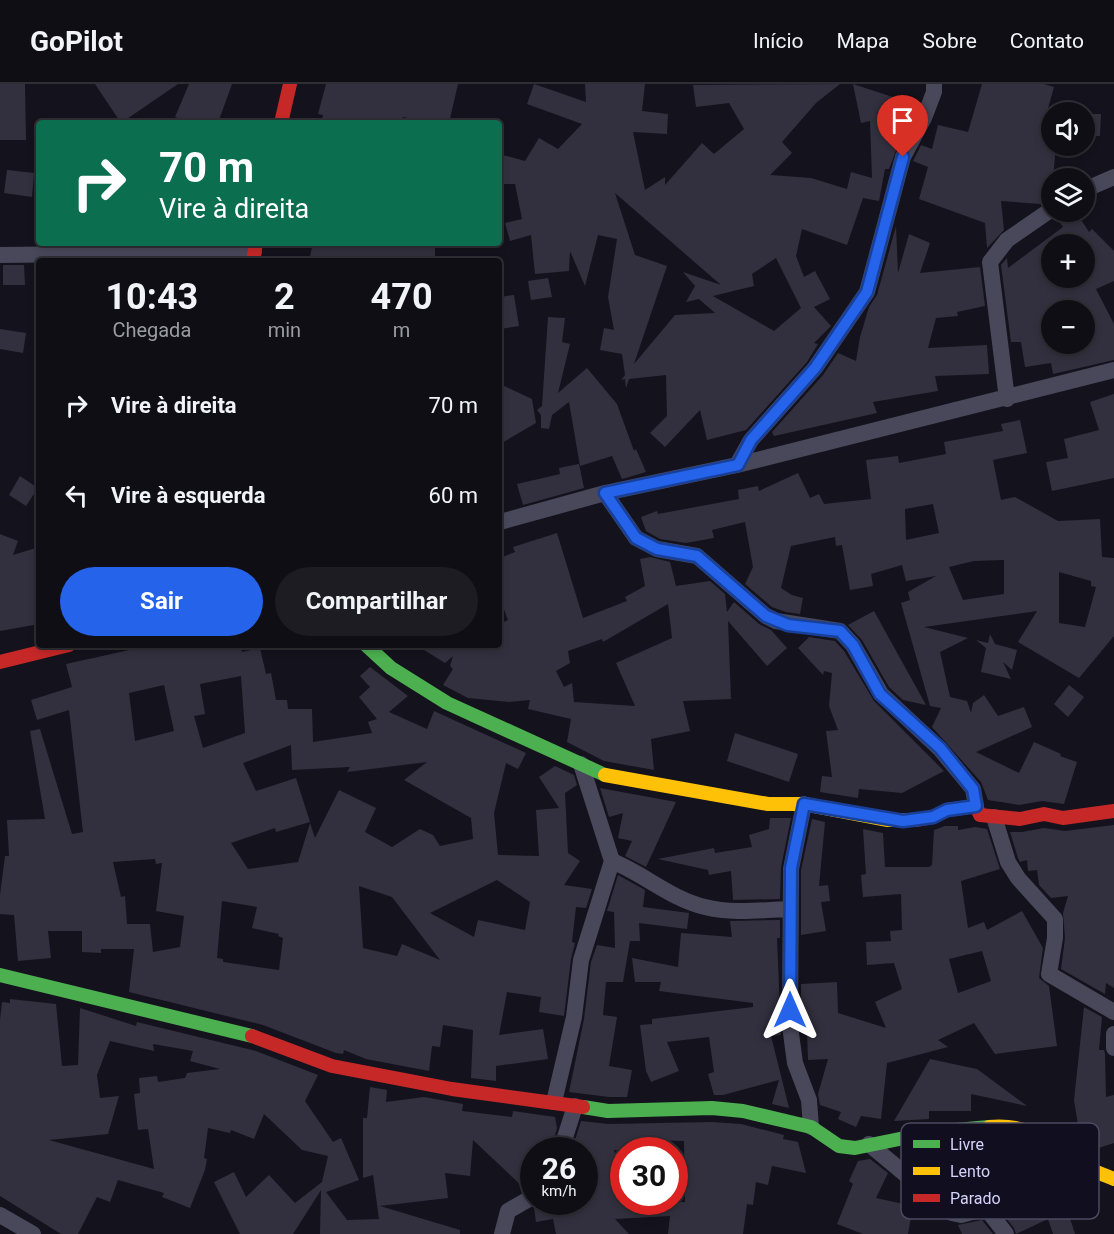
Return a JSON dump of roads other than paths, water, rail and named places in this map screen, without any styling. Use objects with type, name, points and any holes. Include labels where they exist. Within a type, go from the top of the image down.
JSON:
[{"type":"street","points":[[282,120],[290,84]]},
{"type":"street","points":[[738,465],[751,440],[815,368],[867,292],[903,157],[924,117],[934,92],[934,84]]},
{"type":"street","points":[[1095,185],[1114,177]]},
{"type":"street","points":[[1007,399],[990,262],[1007,240],[1041,217]]},
{"type":"street","points":[[0,255],[254,252]]},
{"type":"street","points":[[502,521],[605,493],[738,465],[1007,399],[1087,375],[1114,370]]},
{"type":"street","points":[[605,493],[636,538],[657,549],[697,556],[766,616],[788,625],[840,631],[853,645],[880,694],[940,748],[973,789],[980,815],[1020,819],[1044,814],[1063,818],[1114,810]]},
{"type":"street","points":[[0,662],[57,648]]},
{"type":"street","points":[[369,648],[377,657],[422,687],[482,721],[600,774],[768,804],[804,804],[903,821],[933,817],[947,810],[976,806]]},
{"type":"street","points":[[554,1102],[574,1017],[581,960],[612,861],[581,764]]},
{"type":"street","points":[[804,804],[791,868],[789,909],[791,1043],[795,1063],[809,1100],[811,1127]]},
{"type":"street","points":[[994,817],[1008,862],[1018,878],[1055,919],[1055,938],[1048,974],[1114,1012]]},
{"type":"street","points":[[612,861],[685,900],[703,907],[722,910],[789,909]]},
{"type":"street","points":[[0,975],[260,1038],[332,1066],[452,1089],[608,1111],[712,1108],[743,1112],[811,1127],[839,1146],[855,1148],[901,1138]]},
{"type":"street","points":[[1114,1034],[1114,1048]]},
{"type":"street","points":[[565,1137],[575,1106]]},
{"type":"street","points":[[869,1144],[901,1171]]},
{"type":"street","points":[[1099,1172],[1114,1179]]},
{"type":"street","points":[[502,1234],[508,1211],[520,1204]]},
{"type":"street","points":[[0,1215],[33,1234]]},
{"type":"street","points":[[994,1219],[1006,1234]]}]
